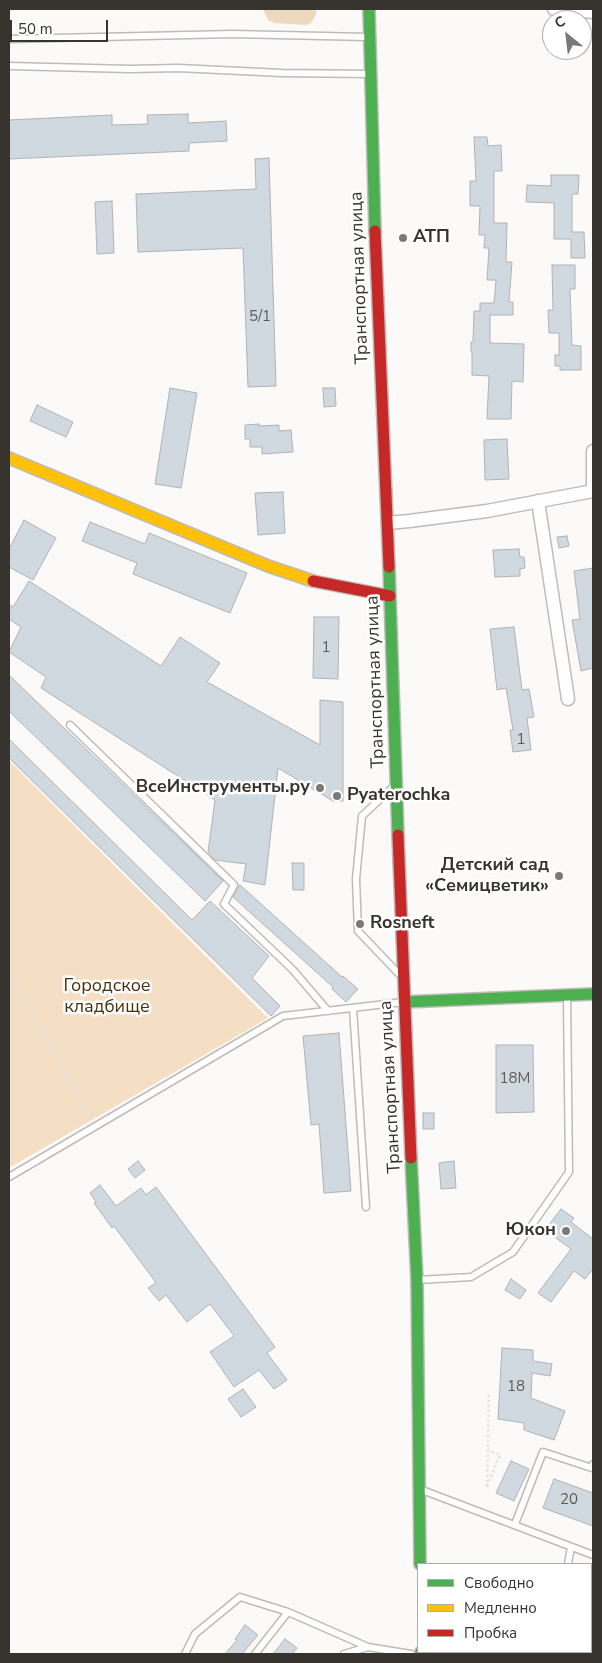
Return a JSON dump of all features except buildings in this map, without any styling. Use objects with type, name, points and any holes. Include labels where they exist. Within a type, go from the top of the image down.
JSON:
[{"type":"main road","name":"Транспортная улица","points":[[368,9],[404,1002],[417,1280],[420,1563]]},
{"type":"main road","points":[[9,458],[268,566],[316,582],[390,596]]},
{"type":"main road","points":[[404,1002],[593,994]]},
{"type":"street","points":[[554,9],[593,12]]},
{"type":"street","points":[[388,523],[409,522],[487,511],[593,491],[593,451]]},
{"type":"street","points":[[538,501],[568,699]]},
{"type":"lane","points":[[9,40],[233,34],[369,37]]},
{"type":"lane","points":[[9,66],[178,68],[282,73],[370,74]]},
{"type":"lane","points":[[70,725],[234,885],[224,904],[293,970],[328,1011]]},
{"type":"lane","points":[[397,783],[362,816],[356,879],[358,931],[404,980]]},
{"type":"lane","points":[[417,1280],[472,1277],[513,1252],[569,1172],[567,996]]},
{"type":"lane","points":[[9,1177],[283,1016],[404,1002]]},
{"type":"lane","points":[[353,1008],[366,1207]]},
{"type":"lane","points":[[515,1524],[543,1452],[592,1468],[593,1464]]},
{"type":"lane","points":[[419,1489],[593,1555]]},
{"type":"lane","points":[[568,1563],[571,1547]]},
{"type":"lane","points":[[185,1654],[195,1634],[240,1597],[288,1612],[368,1647],[411,1654]]},
{"type":"lane","points":[[255,1654],[288,1612]]},
{"type":"lane","points":[[344,1654],[368,1647]]},
{"type":"path","points":[[9,971],[95,1126]]},
{"type":"path","points":[[488,1450],[500,1455],[487,1487],[489,1393]]},
{"type":"green space","name":"Городское кладбище","points":[[9,761],[268,1018],[9,1168]]},
{"type":"shaded area","points":[[263,9],[316,9],[316,14],[312,22],[307,25],[274,23],[268,20]]},
{"type":"traffic: fast","points":[[369,9],[375,231]]},
{"type":"traffic: fast","points":[[389,567],[398,835]]},
{"type":"traffic: fast","points":[[404,1002],[593,994]]},
{"type":"traffic: fast","points":[[411,1158],[417,1280],[420,1563]]},
{"type":"traffic: slow","points":[[9,458],[268,566],[313,581]]},
{"type":"traffic: jam","points":[[375,231],[389,567]]},
{"type":"traffic: jam","points":[[313,581],[390,596]]},
{"type":"traffic: jam","points":[[398,835],[411,1158]]},
{"type":"place","name":"АТП","points":[[403,238]]},
{"type":"place","name":"ВсеИнструменты.ру","points":[[320,788]]},
{"type":"place","name":"Pyaterochka","points":[[337,796]]},
{"type":"place","name":"Детский сад «Семицветик»","points":[[559,876]]},
{"type":"place","name":"Rosneft","points":[[360,924]]},
{"type":"place","name":"Юкон","points":[[566,1231]]}]
